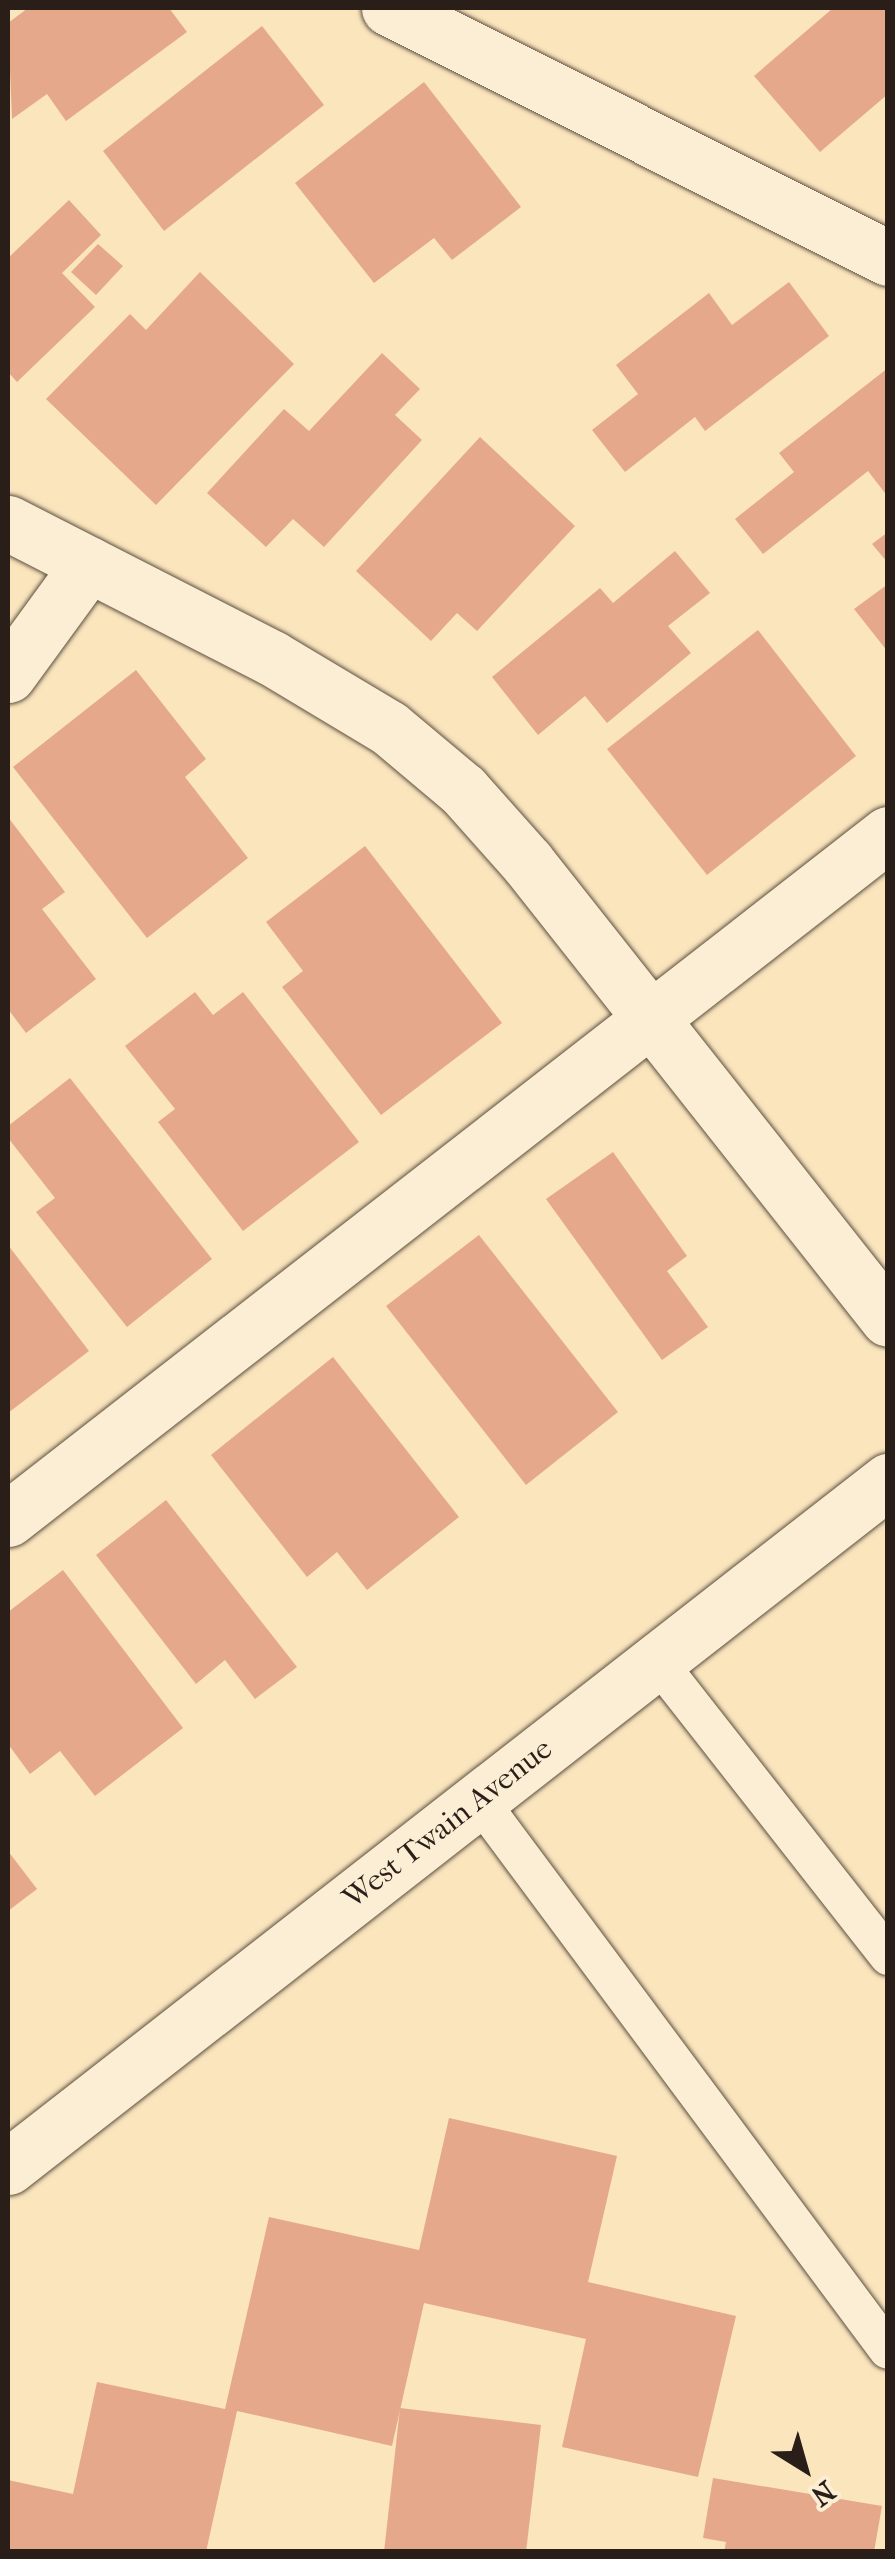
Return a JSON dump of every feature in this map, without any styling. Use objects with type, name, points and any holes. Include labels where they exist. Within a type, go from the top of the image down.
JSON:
[{"type":"street","points":[[389,8],[888,258]]},
{"type":"street","points":[[8,523],[272,658],[389,728],[462,790],[514,848],[888,1319]]},
{"type":"street","points":[[8,675],[89,564]]},
{"type":"street","points":[[8,1519],[888,834]]},
{"type":"street","name":"West Twain Avenue","points":[[8,2167],[888,1481]]},
{"type":"lane","points":[[657,1661],[888,1956]]},
{"type":"lane","points":[[479,1800],[888,2350]]},
{"type":"building","points":[[28,8],[169,8],[187,32],[66,121],[47,94],[12,119],[8,23]]},
{"type":"building","points":[[833,8],[888,8],[888,94],[820,152],[754,76]]},
{"type":"building","points":[[262,26],[324,105],[164,231],[103,151]]},
{"type":"building","points":[[424,82],[521,207],[452,260],[434,238],[374,283],[295,183]]},
{"type":"building","points":[[69,200],[101,235],[62,273],[95,307],[17,382],[8,372],[8,258]]},
{"type":"building","points":[[98,244],[123,266],[96,295],[71,272]]},
{"type":"building","points":[[200,272],[294,364],[156,505],[46,399],[130,314],[146,330]]},
{"type":"building","points":[[789,282],[829,336],[705,431],[695,417],[625,472],[592,430],[638,394],[616,365],[709,293],[732,325]]},
{"type":"building","points":[[382,353],[420,389],[395,415],[422,440],[324,547],[293,519],[266,547],[207,493],[284,409],[309,431]]},
{"type":"building","points":[[888,368],[888,497],[868,471],[763,554],[735,519],[794,472],[779,453]]},
{"type":"building","points":[[480,437],[575,526],[477,631],[457,613],[431,641],[356,571]]},
{"type":"building","points":[[888,532],[888,563],[872,544]]},
{"type":"building","points":[[675,551],[710,593],[668,626],[691,653],[607,723],[585,696],[538,735],[492,677],[600,588],[613,603]]},
{"type":"building","points":[[888,584],[888,652],[854,609]]},
{"type":"building","points":[[758,630],[856,756],[707,875],[607,749]]},
{"type":"building","points":[[136,670],[206,759],[185,777],[248,858],[147,938],[13,767]]},
{"type":"building","points":[[8,817],[65,892],[42,909],[96,979],[26,1033],[8,1009]]},
{"type":"building","points":[[365,846],[502,1023],[381,1115],[282,987],[303,971],[266,922]]},
{"type":"building","points":[[195,992],[213,1015],[243,992],[359,1142],[243,1231],[158,1122],[175,1109],[125,1046]]},
{"type":"building","points":[[70,1078],[212,1259],[127,1327],[36,1212],[55,1198],[8,1138],[8,1126]]},
{"type":"building","points":[[613,1152],[687,1256],[667,1271],[708,1327],[662,1360],[546,1199]]},
{"type":"building","points":[[479,1235],[618,1412],[526,1485],[386,1306]]},
{"type":"building","points":[[8,1245],[89,1351],[8,1413]]},
{"type":"building","points":[[333,1357],[459,1517],[367,1590],[337,1552],[307,1577],[211,1455]]},
{"type":"building","points":[[166,1500],[297,1667],[255,1699],[225,1660],[196,1684],[96,1555]]},
{"type":"building","points":[[63,1570],[183,1728],[95,1796],[60,1751],[30,1774],[8,1744],[8,1612]]},
{"type":"building","points":[[8,1851],[37,1889],[8,1911]]},
{"type":"building","points":[[449,2118],[617,2156],[588,2282],[736,2316],[698,2477],[562,2447],[586,2339],[424,2303],[392,2446],[237,2411],[206,2552],[8,2552],[8,2480],[73,2494],[97,2382],[225,2409],[269,2217],[419,2250]]},
{"type":"building","points":[[400,2408],[541,2425],[526,2552],[384,2552]]},
{"type":"building","points":[[713,2478],[882,2506],[874,2552],[724,2552],[726,2542],[703,2538]]}]
